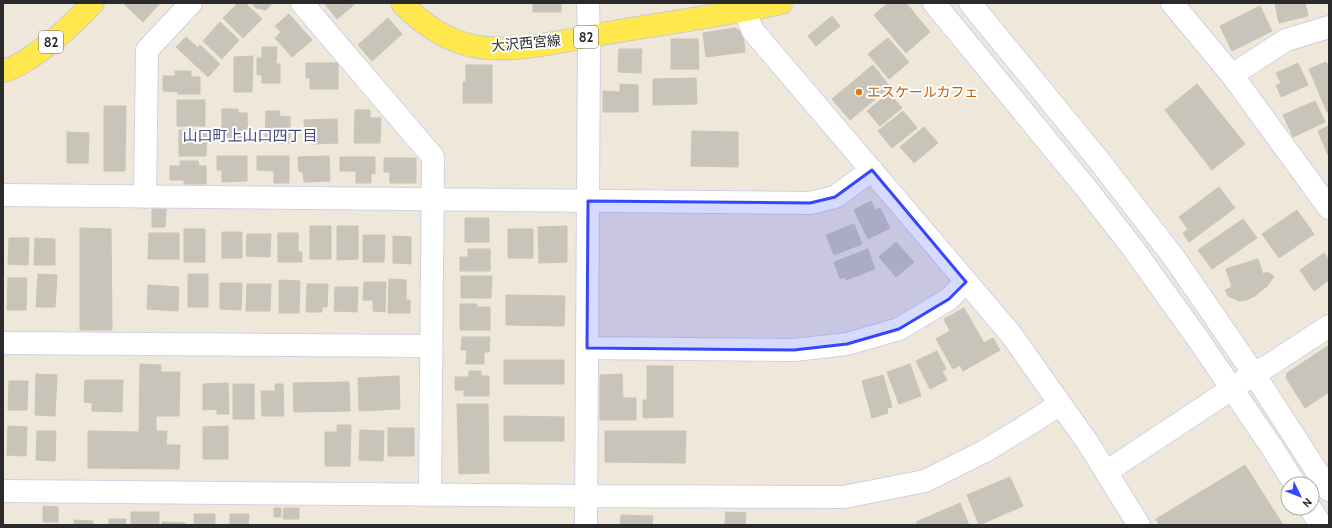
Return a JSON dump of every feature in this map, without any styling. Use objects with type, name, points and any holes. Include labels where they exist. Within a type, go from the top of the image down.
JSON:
[{"type":"main road","name":"82","points":[[3,71],[11,69],[43,49],[68,29],[93,3]]},
{"type":"main road","name":"大沢西宮線","points":[[402,3],[426,25],[440,33],[473,46],[492,48],[511,48],[534,45],[781,3]]},
{"type":"street","points":[[145,197],[147,50],[191,3]]},
{"type":"street","points":[[302,3],[433,157],[430,495]]},
{"type":"street","points":[[586,525],[588,3]]},
{"type":"street","points":[[934,3],[1086,188],[1132,247],[1198,339],[1290,476]]},
{"type":"street","points":[[970,3],[1092,152],[1170,253],[1254,374],[1329,490]]},
{"type":"street","points":[[1172,3],[1232,75],[1329,208]]},
{"type":"street","points":[[744,10],[754,31],[1010,333],[1088,443],[1139,525]]},
{"type":"street","points":[[1232,75],[1286,40],[1329,27]]},
{"type":"street","points":[[3,195],[810,203],[835,197],[872,170]]},
{"type":"street","points":[[587,348],[794,350],[847,344],[899,329],[949,299],[966,282]]},
{"type":"street","points":[[1106,472],[1329,326]]},
{"type":"street","points":[[3,343],[431,346]]},
{"type":"street","points":[[3,491],[844,497],[925,481],[985,451],[1060,404]]},
{"type":"street","points":[[1315,516],[1321,525]]},
{"type":"highlighted area","points":[[872,170],[966,282],[949,299],[899,329],[847,344],[794,350],[587,348],[588,201],[810,203],[835,197]]},
{"type":"building","points":[[123,3],[160,3],[143,22]]},
{"type":"building","points":[[238,3],[245,3],[262,19],[243,38],[223,18]]},
{"type":"building","points":[[251,3],[273,3],[266,10],[256,8]]},
{"type":"building","points":[[324,3],[356,3],[337,19]]},
{"type":"building","points":[[533,3],[561,3],[561,12],[533,12]]},
{"type":"building","points":[[888,3],[906,3],[930,32],[906,53],[874,15]]},
{"type":"building","points":[[1275,3],[1305,3],[1308,16],[1279,23]]},
{"type":"building","points":[[1260,6],[1272,31],[1232,51],[1220,26]]},
{"type":"building","points":[[289,14],[312,40],[292,57],[275,38],[281,32],[275,26]]},
{"type":"building","points":[[832,16],[840,26],[816,46],[808,36]]},
{"type":"building","points":[[388,18],[402,34],[372,61],[358,45]]},
{"type":"building","points":[[220,22],[239,40],[222,59],[203,41]]},
{"type":"building","points":[[735,28],[743,33],[745,52],[706,57],[703,33]]},
{"type":"building","points":[[186,37],[198,48],[200,45],[220,64],[208,77],[176,47]]},
{"type":"building","points":[[888,38],[909,62],[889,79],[868,54]]},
{"type":"building","points":[[671,39],[698,39],[699,69],[671,69]]},
{"type":"building","points":[[262,47],[277,47],[276,64],[280,64],[280,83],[262,83],[262,75],[257,75],[257,58],[262,58]]},
{"type":"building","points":[[619,49],[642,49],[641,73],[618,72]]},
{"type":"building","points":[[253,56],[252,92],[234,92],[234,57]]},
{"type":"building","points":[[1326,62],[1329,69],[1329,112],[1327,112],[1309,69]]},
{"type":"building","points":[[306,63],[338,63],[338,89],[310,89],[310,78],[306,78]]},
{"type":"building","points":[[1298,63],[1308,85],[1281,97],[1276,85],[1281,83],[1276,73]]},
{"type":"building","points":[[466,65],[492,65],[492,103],[463,103],[463,82],[466,82]]},
{"type":"building","points":[[873,65],[890,87],[850,120],[832,99]]},
{"type":"building","points":[[175,71],[191,71],[191,77],[200,77],[200,94],[178,94],[178,92],[163,91],[163,76],[175,76]]},
{"type":"building","points":[[696,78],[697,104],[653,105],[653,79]]},
{"type":"building","points":[[620,84],[638,85],[638,112],[603,112],[603,91],[620,92]]},
{"type":"building","points":[[1197,84],[1245,144],[1212,170],[1165,110]]},
{"type":"building","points":[[889,93],[902,108],[880,126],[867,111]]},
{"type":"building","points":[[177,100],[205,100],[205,126],[177,126]]},
{"type":"building","points":[[1315,101],[1325,122],[1293,137],[1283,115]]},
{"type":"building","points":[[104,106],[126,106],[125,171],[104,171]]},
{"type":"building","points":[[222,109],[238,109],[238,113],[247,113],[248,140],[222,142]]},
{"type":"building","points":[[355,110],[370,110],[370,118],[381,118],[380,143],[354,143]]},
{"type":"building","points":[[266,111],[280,111],[279,116],[290,117],[290,143],[265,142]]},
{"type":"building","points":[[903,111],[917,128],[892,148],[878,131]]},
{"type":"building","points":[[337,119],[338,143],[313,144],[313,135],[305,135],[304,120]]},
{"type":"building","points":[[1329,126],[1329,154],[1328,155],[1318,131]]},
{"type":"building","points":[[924,127],[938,143],[914,163],[900,147]]},
{"type":"building","points":[[179,130],[207,130],[206,156],[179,156]]},
{"type":"building","points":[[692,131],[738,132],[738,167],[691,166]]},
{"type":"building","points":[[67,132],[89,133],[88,163],[67,163]]},
{"type":"building","points":[[217,156],[247,156],[247,181],[222,182],[222,170],[217,170]]},
{"type":"building","points":[[257,156],[289,156],[289,183],[274,183],[274,171],[257,170]]},
{"type":"building","points":[[329,156],[330,181],[304,182],[303,172],[299,171],[298,157]]},
{"type":"building","points":[[340,157],[375,157],[375,174],[371,173],[371,183],[356,183],[356,171],[340,171]]},
{"type":"building","points":[[384,158],[416,158],[416,183],[390,183],[390,172],[384,172]]},
{"type":"building","points":[[180,161],[198,161],[199,166],[206,166],[206,184],[184,184],[184,180],[170,180],[170,166],[180,166]]},
{"type":"building","points":[[1219,187],[1235,208],[1189,242],[1183,233],[1188,229],[1179,217]]},
{"type":"building","points":[[871,201],[875,210],[880,208],[890,228],[868,239],[854,210]]},
{"type":"building","points":[[152,209],[166,209],[165,227],[152,227]]},
{"type":"building","points":[[1297,210],[1314,234],[1279,258],[1262,234]]},
{"type":"building","points":[[465,218],[489,218],[489,242],[465,242]]},
{"type":"building","points":[[1243,219],[1257,238],[1212,269],[1198,250]]},
{"type":"building","points":[[854,224],[862,244],[834,255],[826,235]]},
{"type":"building","points":[[310,226],[331,226],[331,259],[310,259]]},
{"type":"building","points":[[337,226],[358,226],[358,259],[337,260]]},
{"type":"building","points":[[567,226],[567,262],[539,263],[538,227]]},
{"type":"building","points":[[80,228],[111,229],[112,330],[80,330]]},
{"type":"building","points":[[184,229],[205,229],[205,262],[184,262]]},
{"type":"building","points":[[508,229],[533,229],[533,258],[508,258]]},
{"type":"building","points":[[222,232],[242,232],[242,258],[222,258]]},
{"type":"building","points":[[149,233],[179,233],[179,259],[148,259]]},
{"type":"building","points":[[278,233],[298,233],[298,252],[302,252],[302,262],[278,262]]},
{"type":"building","points":[[247,234],[271,234],[270,257],[246,256]]},
{"type":"building","points":[[363,235],[385,235],[384,262],[363,262]]},
{"type":"building","points":[[393,236],[411,237],[411,264],[393,263]]},
{"type":"building","points":[[9,238],[29,238],[28,265],[8,264]]},
{"type":"building","points":[[35,238],[55,239],[55,265],[34,265]]},
{"type":"building","points":[[896,242],[914,262],[896,277],[879,257]]},
{"type":"building","points":[[468,249],[490,249],[490,271],[460,271],[460,257],[468,257]]},
{"type":"building","points":[[868,249],[875,269],[846,280],[845,277],[840,279],[834,262]]},
{"type":"building","points":[[1324,253],[1329,260],[1329,280],[1314,291],[1300,270]]},
{"type":"building","points":[[1258,259],[1263,274],[1267,272],[1274,276],[1268,285],[1255,296],[1246,300],[1239,301],[1228,296],[1225,290],[1232,287],[1226,269]]},
{"type":"building","points":[[38,274],[57,275],[55,307],[36,307]]},
{"type":"building","points":[[188,274],[208,274],[208,307],[188,307]]},
{"type":"building","points":[[461,276],[492,276],[491,298],[461,298]]},
{"type":"building","points":[[8,278],[27,278],[26,310],[7,310]]},
{"type":"building","points":[[389,279],[406,280],[406,300],[410,300],[410,313],[388,313]]},
{"type":"building","points":[[279,280],[300,281],[299,313],[279,313]]},
{"type":"building","points":[[364,282],[386,282],[385,312],[373,311],[373,300],[363,300]]},
{"type":"building","points":[[220,283],[242,283],[241,310],[220,309]]},
{"type":"building","points":[[247,284],[271,284],[270,311],[246,311]]},
{"type":"building","points":[[307,284],[328,284],[327,307],[322,307],[322,312],[306,312]]},
{"type":"building","points":[[148,285],[179,287],[178,311],[147,309]]},
{"type":"building","points":[[335,287],[358,287],[357,312],[334,311]]},
{"type":"building","points":[[506,295],[565,296],[564,326],[506,325]]},
{"type":"building","points":[[460,304],[477,304],[477,307],[490,307],[490,330],[460,330]]},
{"type":"building","points":[[964,308],[984,343],[993,338],[1000,350],[963,371],[960,365],[953,369],[936,339],[950,331],[944,319]]},
{"type":"building","points":[[462,337],[490,337],[489,352],[484,352],[484,364],[466,364],[467,350],[461,350]]},
{"type":"building","points":[[1329,345],[1329,392],[1305,408],[1286,378],[1287,373]]},
{"type":"building","points":[[937,351],[946,369],[942,371],[947,380],[930,389],[916,361]]},
{"type":"building","points":[[504,360],[564,360],[564,384],[504,384]]},
{"type":"building","points":[[140,364],[161,365],[161,372],[180,372],[179,416],[156,416],[156,431],[167,431],[166,445],[180,445],[179,469],[88,468],[88,431],[139,432]]},
{"type":"building","points":[[910,364],[921,396],[899,404],[887,372]]},
{"type":"building","points":[[647,366],[673,366],[673,417],[643,418],[643,400],[647,400]]},
{"type":"building","points":[[469,371],[481,371],[481,376],[489,376],[489,396],[464,396],[464,390],[455,390],[455,377],[469,377]]},
{"type":"building","points":[[36,374],[57,375],[55,416],[35,415]]},
{"type":"building","points":[[622,374],[623,398],[636,398],[636,420],[600,420],[600,375]]},
{"type":"building","points":[[883,375],[892,407],[887,408],[888,413],[872,418],[862,381]]},
{"type":"building","points":[[399,376],[400,409],[359,411],[358,378]]},
{"type":"building","points":[[85,380],[123,380],[122,412],[92,411],[92,403],[84,402]]},
{"type":"building","points":[[9,381],[28,381],[27,410],[8,410]]},
{"type":"building","points":[[349,382],[350,411],[294,412],[293,383]]},
{"type":"building","points":[[228,383],[229,414],[217,414],[217,409],[203,410],[203,384]]},
{"type":"building","points":[[233,384],[254,384],[254,419],[233,419]]},
{"type":"building","points":[[275,384],[283,384],[284,416],[262,416],[261,391],[275,391]]},
{"type":"building","points":[[457,404],[488,404],[489,473],[459,474]]},
{"type":"building","points":[[504,416],[564,417],[564,441],[504,441]]},
{"type":"building","points":[[337,425],[351,425],[350,466],[325,466],[325,432],[337,432]]},
{"type":"building","points":[[8,426],[27,427],[26,456],[7,455]]},
{"type":"building","points":[[228,426],[228,459],[203,459],[203,427]]},
{"type":"building","points":[[388,428],[414,428],[414,456],[388,456]]},
{"type":"building","points":[[360,430],[384,431],[383,461],[359,460]]},
{"type":"building","points":[[37,431],[56,431],[55,461],[36,460]]},
{"type":"building","points":[[605,431],[686,431],[685,463],[605,462]]},
{"type":"building","points":[[1245,465],[1283,525],[1159,525],[1156,519]]},
{"type":"building","points":[[1010,477],[1023,506],[979,525],[967,495]]},
{"type":"building","points":[[960,503],[969,525],[918,525],[916,522]]},
{"type":"building","points":[[43,506],[58,507],[58,522],[43,522]]},
{"type":"building","points":[[274,508],[281,508],[281,517],[274,517]]},
{"type":"building","points":[[284,508],[299,508],[299,519],[283,519]]},
{"type":"building","points":[[131,512],[159,512],[159,525],[131,525]]},
{"type":"building","points":[[726,512],[746,513],[745,525],[725,525]]},
{"type":"building","points":[[194,514],[215,514],[215,525],[194,525]]},
{"type":"building","points":[[230,514],[249,514],[248,525],[230,525]]},
{"type":"building","points":[[621,515],[653,516],[652,525],[620,525]]},
{"type":"building","points":[[109,519],[126,519],[125,525],[109,525]]},
{"type":"building","points":[[74,520],[93,521],[93,525],[74,525]]},
{"type":"building","points":[[162,522],[185,523],[184,525],[162,525]]},
{"type":"place","name":"エスケールカフェ","points":[[859,92]]},
{"type":"district","name":"山口町上山口四丁目","points":[[250,136]]}]
